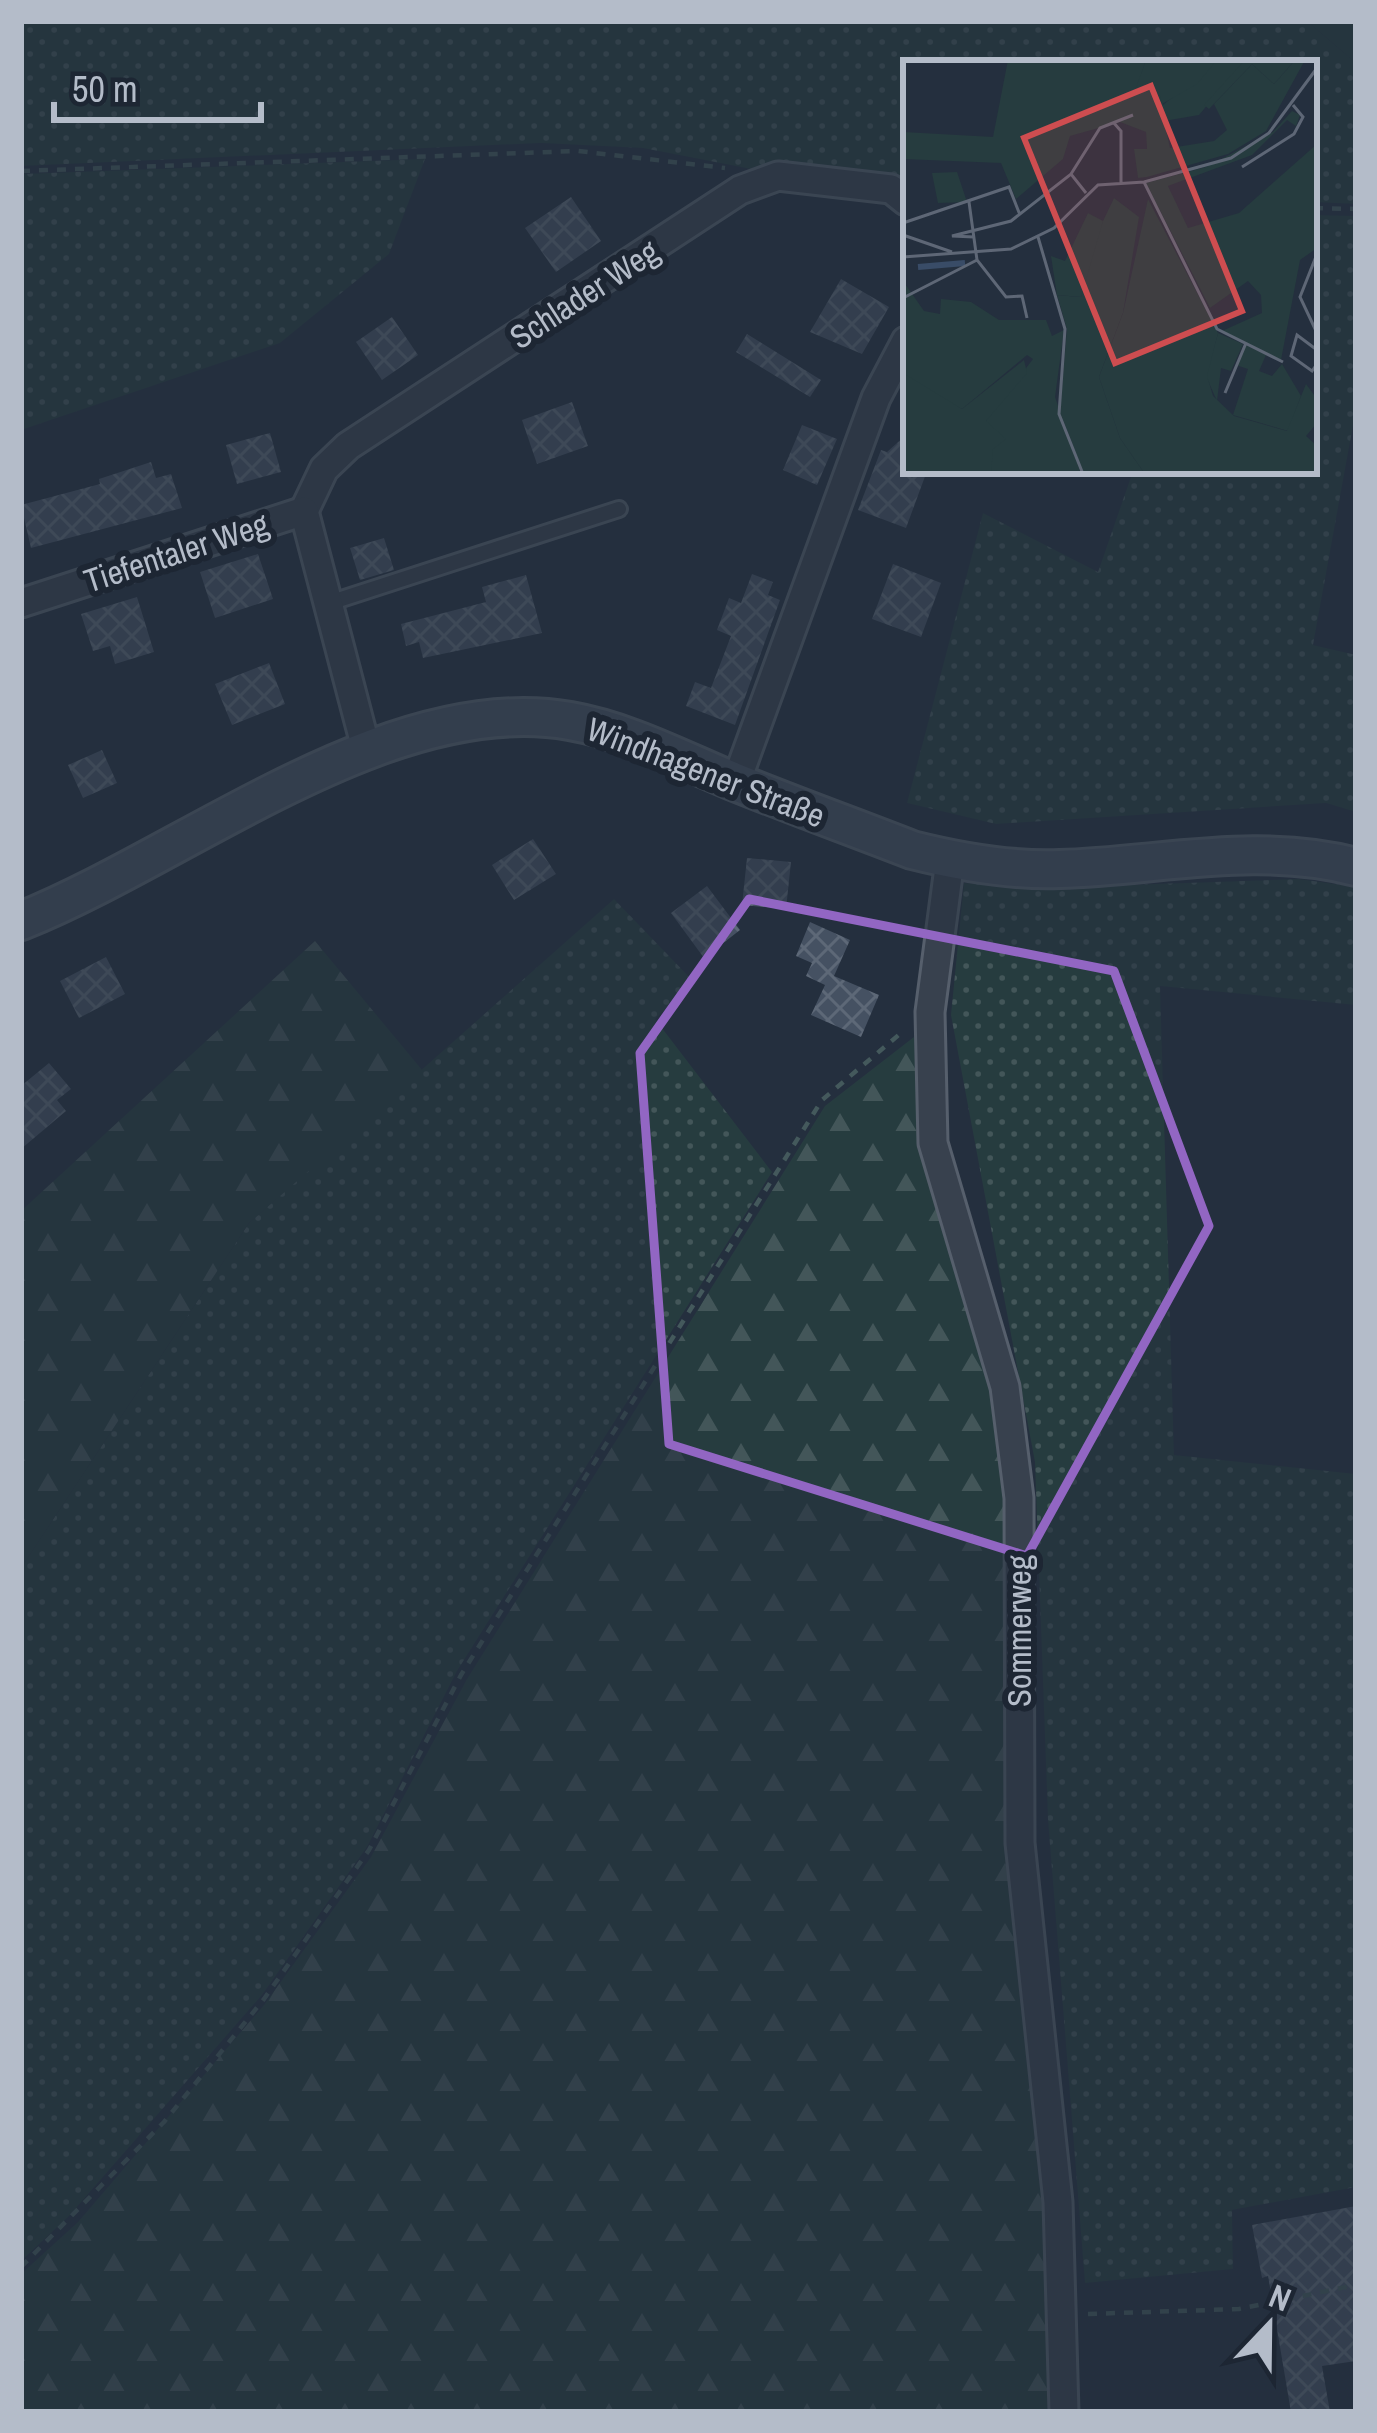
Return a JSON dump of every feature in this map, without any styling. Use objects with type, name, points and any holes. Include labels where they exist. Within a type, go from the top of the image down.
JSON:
[{"type":"main road","name":"Windhagener Straße","points":[[21,921],[85,896],[366,748],[440,724],[514,715],[572,721],[628,736],[736,782],[950,860],[1056,870],[1256,854],[1356,867]]},
{"type":"street","points":[[778,176],[901,194]]},
{"type":"street","name":"Schlader Weg","points":[[304,511],[324,469],[348,446],[740,190],[778,176]]},
{"type":"street","points":[[736,782],[876,398],[903,347]]},
{"type":"street","name":"Tiefentaler Weg","points":[[21,603],[304,511],[366,748]]},
{"type":"street","name":"Sommerweg","points":[[950,860],[930,1012],[933,1143],[1005,1387],[1019,1498],[1020,1843],[1065,2315],[1064,2412]]},
{"type":"lane","points":[[329,603],[619,509]]},
{"type":"path","points":[[21,171],[578,151],[623,152],[778,176]]},
{"type":"path","points":[[1317,208],[1356,209]]},
{"type":"path","points":[[21,2267],[164,2122],[264,1999],[370,1850],[461,1675],[822,1100],[930,1012]]},
{"type":"path","points":[[1065,2315],[1239,2309],[1356,2285]]},
{"type":"highlighted area","points":[[749,899],[1114,971],[1209,1226],[1027,1556],[669,1444],[640,1053]]},
{"type":"green space","points":[[21,21],[1307,21],[1356,63],[1356,204],[1317,202],[1317,60],[903,60],[903,184],[767,172],[643,148],[541,143],[21,166]]},
{"type":"green space","points":[[1307,21],[1356,21],[1356,63]]},
{"type":"green space","points":[[425,159],[389,254],[280,343],[21,430],[21,174]]},
{"type":"green space","points":[[1317,215],[1356,216],[1356,409],[1313,645],[1356,655],[1356,812],[1326,803],[996,824],[907,803],[983,513],[1098,572],[1132,474],[1317,474]]},
{"type":"green space","points":[[1299,879],[1356,887],[1356,1005],[1160,986],[1174,1455],[1356,1474],[1356,2187],[1232,2210],[1233,2269],[1085,2283],[1048,1820],[1035,1462],[951,1015],[964,883],[1069,887]]},
{"type":"green space","points":[[614,899],[694,982],[655,1019],[772,1172],[457,1671],[367,1847],[262,1995],[68,2217],[21,2261],[21,1568],[249,1223]]},
{"type":"green space","points":[[315,941],[423,1071],[249,1223],[21,1568],[21,1211]]},
{"type":"green space","points":[[923,1030],[1005,1440],[1053,2200],[1047,2412],[21,2412],[21,2274],[78,2222],[264,2005],[371,1857],[467,1679],[825,1106]]},
{"type":"building","points":[[571,197],[601,241],[556,272],[525,228]]},
{"type":"building","points":[[841,279],[889,307],[862,354],[810,332]]},
{"type":"building","points":[[392,317],[418,355],[382,380],[356,342]]},
{"type":"building","points":[[747,334],[821,380],[810,397],[736,352]]},
{"type":"building","points":[[572,402],[588,446],[537,464],[522,420]]},
{"type":"building","points":[[802,425],[837,439],[817,485],[783,470]]},
{"type":"building","points":[[270,433],[281,472],[237,484],[226,445]]},
{"type":"building","points":[[903,438],[903,474],[926,474],[906,528],[858,510],[881,450],[887,452]]},
{"type":"building","points":[[151,462],[156,478],[171,474],[182,508],[31,548],[21,505],[100,484],[99,479]]},
{"type":"building","points":[[384,538],[394,570],[360,580],[350,548]]},
{"type":"building","points":[[258,554],[273,599],[215,618],[200,572]]},
{"type":"building","points":[[893,564],[941,583],[921,637],[872,619]]},
{"type":"building","points":[[752,574],[773,582],[768,595],[780,600],[735,725],[686,706],[695,682],[711,688],[731,636],[717,630],[729,598],[741,603]]},
{"type":"building","points":[[526,575],[542,633],[423,658],[419,642],[406,646],[401,624],[486,602],[482,587]]},
{"type":"building","points":[[137,597],[154,652],[115,664],[110,646],[93,651],[81,614]]},
{"type":"building","points":[[269,663],[285,704],[232,725],[215,684]]},
{"type":"building","points":[[102,750],[117,783],[83,798],[68,765]]},
{"type":"building","points":[[533,839],[556,874],[514,900],[492,865]]},
{"type":"building","points":[[747,858],[791,862],[786,909],[742,905]]},
{"type":"building","points":[[707,886],[740,930],[704,958],[671,913]]},
{"type":"building","points":[[810,922],[850,940],[834,976],[879,995],[861,1037],[811,1015],[825,985],[806,976],[812,963],[796,956]]},
{"type":"building","points":[[106,957],[125,994],[79,1018],[60,981]]},
{"type":"building","points":[[49,1063],[71,1089],[57,1100],[66,1111],[21,1149],[21,1086]]},
{"type":"building","points":[[1356,2206],[1356,2361],[1322,2366],[1330,2412],[1291,2412],[1268,2276],[1262,2278],[1252,2225]]}]
